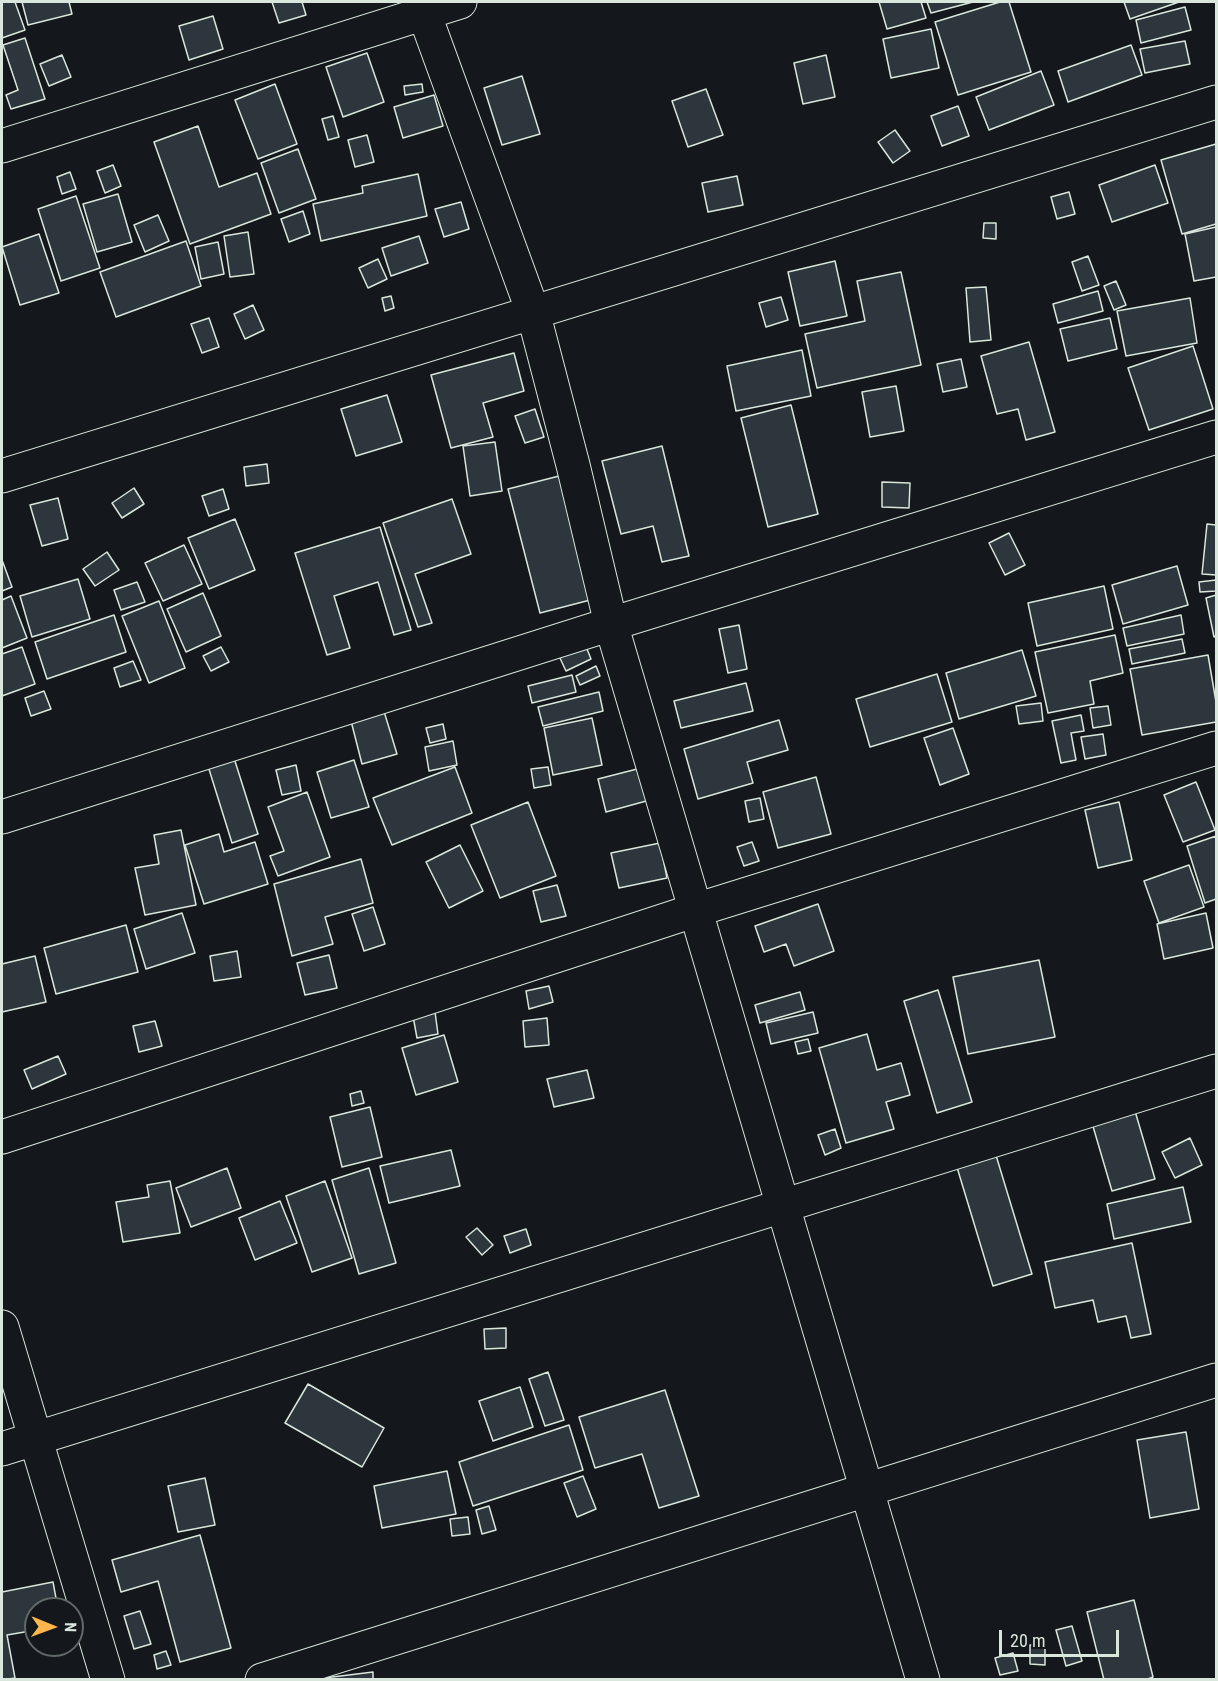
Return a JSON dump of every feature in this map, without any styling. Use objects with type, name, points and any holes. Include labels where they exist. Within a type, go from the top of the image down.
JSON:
[{"type":"street","points":[[2,146],[422,7],[459,2]]},
{"type":"street","points":[[422,7],[533,312],[611,624],[923,1680]]},
{"type":"street","points":[[2,476],[1216,102]]},
{"type":"street","points":[[2,817],[611,624],[1216,437]]},
{"type":"street","points":[[2,1137],[696,910],[1216,748]]},
{"type":"street","points":[[2,1449],[1216,1071]]},
{"type":"street","points":[[2,1327],[108,1680]]},
{"type":"street","points":[[262,1680],[1216,1380]]},
{"type":"building","points":[[2,2],[15,2],[25,30],[2,38]]},
{"type":"building","points":[[22,2],[69,2],[72,14],[28,25]]},
{"type":"building","points":[[272,2],[302,2],[306,15],[279,23]]},
{"type":"building","points":[[879,2],[921,2],[926,18],[887,29]]},
{"type":"building","points":[[927,2],[973,2],[931,13]]},
{"type":"building","points":[[1000,2],[1009,2],[1031,72],[958,95],[935,22]]},
{"type":"building","points":[[1124,2],[1179,2],[1130,19]]},
{"type":"building","points":[[1185,7],[1191,30],[1141,43],[1136,20]]},
{"type":"building","points":[[213,16],[223,49],[189,60],[179,26]]},
{"type":"building","points":[[931,29],[939,68],[891,78],[883,39]]},
{"type":"building","points":[[25,38],[45,99],[11,109],[6,95],[18,90],[3,45]]},
{"type":"building","points":[[1185,41],[1190,64],[1145,73],[1140,49]]},
{"type":"building","points":[[1131,45],[1142,75],[1068,102],[1058,71]]},
{"type":"building","points":[[367,53],[384,102],[343,117],[326,67]]},
{"type":"building","points":[[62,55],[71,77],[49,86],[40,64]]},
{"type":"building","points":[[826,55],[835,97],[803,104],[794,63]]},
{"type":"building","points":[[1041,71],[1054,105],[989,130],[976,97]]},
{"type":"building","points":[[522,76],[540,134],[502,145],[484,88]]},
{"type":"building","points":[[275,84],[297,144],[258,159],[235,100]]},
{"type":"building","points":[[422,84],[423,92],[405,95],[404,86]]},
{"type":"building","points":[[706,89],[723,135],[688,147],[672,101]]},
{"type":"building","points":[[434,95],[443,126],[403,138],[394,107]]},
{"type":"building","points":[[958,106],[969,136],[942,146],[931,116]]},
{"type":"building","points":[[333,116],[339,137],[328,140],[322,119]]},
{"type":"building","points":[[198,126],[219,187],[257,173],[271,214],[190,244],[154,142]]},
{"type":"building","points":[[895,130],[910,151],[893,163],[878,142]]},
{"type":"building","points":[[367,135],[374,162],[355,167],[348,140]]},
{"type":"building","points":[[1216,144],[1216,224],[1182,234],[1161,160]]},
{"type":"building","points":[[298,149],[316,199],[279,213],[261,163]]},
{"type":"building","points":[[113,165],[121,186],[105,193],[97,171]]},
{"type":"building","points":[[1155,165],[1168,203],[1112,222],[1099,185]]},
{"type":"building","points":[[70,172],[76,189],[62,194],[57,177]]},
{"type":"building","points":[[418,174],[427,216],[321,241],[313,204],[363,193],[362,186]]},
{"type":"building","points":[[737,176],[743,205],[708,212],[702,183]]},
{"type":"building","points":[[1069,192],[1075,214],[1057,219],[1051,197]]},
{"type":"building","points":[[118,194],[132,242],[97,252],[83,204]]},
{"type":"building","points":[[76,196],[100,268],[61,281],[38,209]]},
{"type":"building","points":[[461,202],[469,229],[444,237],[435,209]]},
{"type":"building","points":[[303,211],[310,234],[289,242],[281,219]]},
{"type":"building","points":[[158,215],[169,241],[145,252],[134,225]]},
{"type":"building","points":[[984,223],[996,223],[996,239],[983,238]]},
{"type":"building","points":[[1216,227],[1216,277],[1194,281],[1185,234]]},
{"type":"building","points":[[248,232],[254,274],[230,277],[224,236]]},
{"type":"building","points":[[39,234],[59,293],[20,305],[2,247]]},
{"type":"building","points":[[419,236],[428,263],[391,276],[382,248]]},
{"type":"building","points":[[186,241],[201,286],[116,317],[100,272]]},
{"type":"building","points":[[218,242],[224,274],[201,279],[195,247]]},
{"type":"building","points":[[1088,256],[1099,285],[1082,291],[1072,262]]},
{"type":"building","points":[[378,259],[387,279],[368,288],[359,268]]},
{"type":"building","points":[[835,261],[847,316],[800,326],[788,272]]},
{"type":"building","points":[[901,272],[921,365],[817,388],[805,334],[865,321],[857,281]]},
{"type":"building","points":[[1116,281],[1126,305],[1114,310],[1104,286]]},
{"type":"building","points":[[986,287],[991,340],[970,342],[966,288]]},
{"type":"building","points":[[1098,291],[1103,311],[1058,323],[1053,304]]},
{"type":"building","points":[[391,296],[394,308],[385,311],[382,298]]},
{"type":"building","points":[[781,297],[788,320],[766,327],[759,303]]},
{"type":"building","points":[[1190,298],[1197,343],[1126,356],[1117,311]]},
{"type":"building","points":[[253,305],[264,330],[245,339],[234,314]]},
{"type":"building","points":[[209,318],[219,347],[202,353],[191,324]]},
{"type":"building","points":[[1110,318],[1117,349],[1068,361],[1060,329]]},
{"type":"building","points":[[1029,342],[1055,432],[1026,440],[1018,409],[997,414],[981,356]]},
{"type":"building","points":[[1193,346],[1213,409],[1149,430],[1128,368]]},
{"type":"building","points":[[802,350],[811,396],[736,411],[727,366]]},
{"type":"building","points":[[514,353],[524,391],[483,403],[493,437],[451,448],[431,375]]},
{"type":"building","points":[[961,359],[967,387],[943,392],[937,364]]},
{"type":"building","points":[[896,386],[904,431],[870,437],[862,392]]},
{"type":"building","points":[[387,395],[402,442],[356,456],[341,409]]},
{"type":"building","points":[[791,405],[818,514],[768,527],[741,418]]},
{"type":"building","points":[[535,409],[544,437],[525,443],[515,416]]},
{"type":"building","points":[[495,442],[502,491],[470,496],[463,446]]},
{"type":"building","points":[[662,446],[689,556],[662,562],[653,526],[621,534],[602,461]]},
{"type":"building","points":[[267,464],[269,483],[246,486],[244,467]]},
{"type":"building","points":[[567,474],[598,598],[540,613],[508,489]]},
{"type":"building","points":[[882,482],[910,483],[909,508],[882,507]]},
{"type":"building","points":[[134,488],[144,504],[122,518],[112,503]]},
{"type":"building","points":[[223,489],[229,509],[209,516],[202,496]]},
{"type":"building","points":[[58,498],[68,539],[42,546],[30,505]]},
{"type":"building","points":[[452,499],[471,554],[415,574],[432,623],[418,627],[383,523]]},
{"type":"building","points":[[235,519],[255,570],[209,589],[188,538]]},
{"type":"building","points":[[1207,524],[1216,525],[1216,575],[1202,574]]},
{"type":"building","points":[[380,527],[411,630],[394,635],[378,582],[334,596],[350,648],[327,655],[295,553]]},
{"type":"building","points":[[1009,533],[1025,565],[1005,575],[989,543]]},
{"type":"building","points":[[184,545],[202,584],[163,601],[145,563]]},
{"type":"building","points":[[107,552],[119,570],[95,586],[83,569]]},
{"type":"building","points":[[2,560],[12,587],[2,591]]},
{"type":"building","points":[[1177,566],[1188,605],[1123,624],[1112,585]]},
{"type":"building","points":[[78,579],[90,619],[32,637],[20,596]]},
{"type":"building","points":[[1216,580],[1216,591],[1200,592],[1199,582]]},
{"type":"building","points":[[137,582],[145,602],[121,610],[114,590]]},
{"type":"building","points":[[1104,586],[1113,629],[1037,646],[1028,603]]},
{"type":"building","points":[[203,593],[221,636],[186,652],[167,609]]},
{"type":"building","points":[[1216,595],[1216,636],[1214,637],[1206,598]]},
{"type":"building","points":[[11,596],[27,638],[2,648],[2,600]]},
{"type":"building","points":[[159,601],[185,668],[149,683],[122,616]]},
{"type":"building","points":[[114,615],[126,652],[47,679],[35,642]]},
{"type":"building","points":[[1181,615],[1184,634],[1127,646],[1123,628]]},
{"type":"building","points":[[739,625],[747,669],[728,673],[719,629]]},
{"type":"building","points":[[1115,635],[1123,673],[1090,681],[1094,704],[1048,713],[1035,652]]},
{"type":"building","points":[[1182,639],[1185,653],[1132,664],[1129,649]]},
{"type":"building","points":[[585,644],[591,659],[566,671],[559,656]]},
{"type":"building","points":[[22,647],[35,684],[2,696],[2,654]]},
{"type":"building","points":[[221,647],[229,662],[211,671],[203,656]]},
{"type":"building","points":[[1022,650],[1036,696],[959,719],[946,673]]},
{"type":"building","points":[[1208,655],[1216,702],[1216,722],[1142,735],[1130,669]]},
{"type":"building","points":[[133,661],[141,680],[120,687],[114,668]]},
{"type":"building","points":[[596,666],[600,676],[580,685],[576,676]]},
{"type":"building","points":[[937,674],[952,722],[870,747],[856,699]]},
{"type":"building","points":[[572,675],[576,692],[532,703],[528,686]]},
{"type":"building","points":[[746,683],[753,711],[681,728],[674,701]]},
{"type":"building","points":[[44,691],[51,709],[31,716],[25,698]]},
{"type":"building","points":[[599,692],[603,711],[543,726],[538,707]]},
{"type":"building","points":[[1041,703],[1043,721],[1019,724],[1016,706]]},
{"type":"building","points":[[1108,706],[1111,725],[1093,728],[1090,708]]},
{"type":"building","points":[[383,708],[397,754],[362,764],[350,717]]},
{"type":"building","points":[[1081,715],[1084,731],[1071,733],[1076,760],[1061,763],[1052,721]]},
{"type":"building","points":[[592,718],[602,765],[553,775],[544,728]]},
{"type":"building","points":[[779,720],[788,750],[747,762],[753,783],[698,799],[684,749]]},
{"type":"building","points":[[443,724],[446,739],[430,743],[426,728]]},
{"type":"building","points":[[953,728],[969,774],[940,785],[924,738]]},
{"type":"building","points":[[1103,734],[1106,755],[1085,759],[1081,737]]},
{"type":"building","points":[[453,741],[457,765],[429,771],[425,747]]},
{"type":"building","points":[[234,758],[258,834],[232,843],[208,766]]},
{"type":"building","points":[[354,760],[369,807],[331,818],[317,772]]},
{"type":"building","points":[[296,765],[301,791],[282,795],[276,770]]},
{"type":"building","points":[[455,767],[472,813],[392,845],[373,798]]},
{"type":"building","points":[[548,767],[551,785],[534,788],[531,769]]},
{"type":"building","points":[[641,768],[650,800],[606,812],[598,779]]},
{"type":"building","points":[[816,777],[831,834],[778,848],[763,792]]},
{"type":"building","points":[[1196,782],[1215,830],[1183,842],[1164,795]]},
{"type":"building","points":[[307,792],[330,857],[278,876],[270,856],[284,851],[268,807]]},
{"type":"building","points":[[760,798],[764,819],[749,822],[745,801]]},
{"type":"building","points":[[528,802],[556,876],[500,898],[471,825]]},
{"type":"building","points":[[1119,802],[1132,860],[1098,868],[1085,810]]},
{"type":"building","points":[[181,830],[196,905],[145,915],[135,868],[159,864],[154,835]]},
{"type":"building","points":[[219,834],[224,852],[255,842],[268,884],[204,904],[185,845]]},
{"type":"building","points":[[1216,836],[1216,899],[1205,903],[1187,846]]},
{"type":"building","points":[[752,842],[759,861],[744,866],[737,847]]},
{"type":"building","points":[[660,843],[667,878],[619,888],[611,853]]},
{"type":"building","points":[[460,845],[483,891],[449,908],[426,862]]},
{"type":"building","points":[[361,859],[373,903],[325,917],[333,944],[292,956],[274,884]]},
{"type":"building","points":[[1189,865],[1204,907],[1159,923],[1144,881]]},
{"type":"building","points":[[557,885],[566,916],[541,922],[533,891]]},
{"type":"building","points":[[818,904],[834,951],[794,966],[786,944],[764,952],[755,926]]},
{"type":"building","points":[[373,907],[385,944],[364,951],[352,914]]},
{"type":"building","points":[[182,913],[195,953],[146,969],[134,929]]},
{"type":"building","points":[[1206,913],[1213,948],[1164,959],[1157,924]]},
{"type":"building","points":[[126,925],[138,972],[56,994],[44,948]]},
{"type":"building","points":[[237,951],[241,977],[214,981],[210,956]]},
{"type":"building","points":[[329,955],[337,988],[305,995],[297,963]]},
{"type":"building","points":[[35,956],[46,1002],[2,1012],[2,964]]},
{"type":"building","points":[[1039,960],[1055,1037],[968,1054],[953,977]]},
{"type":"building","points":[[549,986],[553,1002],[529,1009],[526,991]]},
{"type":"building","points":[[938,990],[972,1102],[937,1113],[904,1001]]},
{"type":"building","points":[[800,992],[805,1010],[760,1023],[755,1005]]},
{"type":"building","points":[[435,1012],[438,1034],[417,1038],[413,1016]]},
{"type":"building","points":[[813,1012],[818,1033],[771,1044],[766,1023]]},
{"type":"building","points":[[547,1018],[549,1045],[525,1047],[523,1021]]},
{"type":"building","points":[[155,1021],[162,1046],[139,1052],[133,1026]]},
{"type":"building","points":[[867,1034],[877,1070],[901,1063],[910,1095],[886,1102],[894,1129],[846,1143],[819,1048]]},
{"type":"building","points":[[444,1035],[458,1082],[416,1095],[402,1048]]},
{"type":"building","points":[[808,1039],[811,1051],[798,1054],[795,1042]]},
{"type":"building","points":[[58,1056],[66,1074],[32,1089],[24,1070]]},
{"type":"building","points":[[587,1070],[594,1098],[554,1107],[547,1079]]},
{"type":"building","points":[[361,1091],[364,1103],[352,1106],[350,1094]]},
{"type":"building","points":[[370,1107],[382,1157],[342,1167],[330,1117]]},
{"type":"building","points":[[1135,1111],[1155,1179],[1112,1191],[1092,1123]]},
{"type":"building","points":[[835,1129],[841,1148],[825,1155],[818,1135]]},
{"type":"building","points":[[1190,1138],[1202,1165],[1175,1178],[1162,1152]]},
{"type":"building","points":[[451,1150],[460,1186],[389,1203],[380,1166]]},
{"type":"building","points":[[995,1152],[1032,1274],[993,1286],[956,1164]]},
{"type":"building","points":[[227,1168],[241,1208],[191,1227],[176,1188]]},
{"type":"building","points":[[369,1168],[396,1263],[359,1274],[332,1180]]},
{"type":"building","points":[[170,1181],[180,1233],[123,1242],[116,1202],[149,1197],[147,1185]]},
{"type":"building","points":[[325,1181],[352,1258],[312,1272],[286,1196]]},
{"type":"building","points":[[1183,1187],[1191,1222],[1114,1239],[1107,1204]]},
{"type":"building","points":[[280,1201],[297,1243],[255,1260],[239,1218]]},
{"type":"building","points":[[477,1228],[493,1245],[482,1255],[466,1237]]},
{"type":"building","points":[[526,1229],[531,1245],[510,1253],[504,1236]]},
{"type":"building","points":[[1132,1243],[1151,1334],[1131,1338],[1126,1316],[1098,1322],[1093,1300],[1055,1308],[1045,1262]]},
{"type":"building","points":[[506,1328],[506,1348],[485,1349],[484,1329]]},
{"type":"building","points":[[548,1372],[564,1420],[545,1426],[529,1379]]},
{"type":"building","points":[[308,1384],[384,1428],[362,1467],[285,1423]]},
{"type":"building","points":[[520,1387],[533,1427],[493,1441],[479,1401]]},
{"type":"building","points":[[665,1390],[699,1496],[659,1508],[642,1454],[595,1468],[579,1417]]},
{"type":"building","points":[[569,1425],[583,1470],[473,1506],[459,1462]]},
{"type":"building","points":[[1186,1432],[1199,1509],[1150,1518],[1137,1440]]},
{"type":"building","points":[[447,1471],[456,1514],[382,1528],[374,1486]]},
{"type":"building","points":[[583,1476],[596,1509],[577,1517],[564,1483]]},
{"type":"building","points":[[205,1478],[215,1525],[178,1532],[168,1486]]},
{"type":"building","points":[[489,1506],[496,1530],[482,1534],[476,1510]]},
{"type":"building","points":[[468,1517],[470,1534],[452,1536],[450,1519]]},
{"type":"building","points":[[200,1535],[231,1648],[180,1662],[158,1581],[121,1592],[112,1560]]},
{"type":"building","points":[[53,1582],[56,1597],[24,1597],[24,1632],[7,1635],[15,1678],[2,1680],[2,1592]]},
{"type":"building","points":[[1134,1600],[1153,1677],[1145,1680],[1104,1680],[1087,1612]]},
{"type":"building","points":[[140,1611],[151,1644],[134,1649],[124,1616]]},
{"type":"building","points":[[1072,1626],[1082,1661],[1066,1666],[1056,1630]]},
{"type":"building","points":[[1030,1645],[1045,1645],[1045,1665],[1030,1664]]},
{"type":"building","points":[[166,1651],[171,1665],[157,1669],[154,1655]]},
{"type":"building","points":[[1013,1653],[1018,1671],[1000,1675],[995,1658]]},
{"type":"building","points":[[373,1672],[373,1680],[316,1679]]}]
